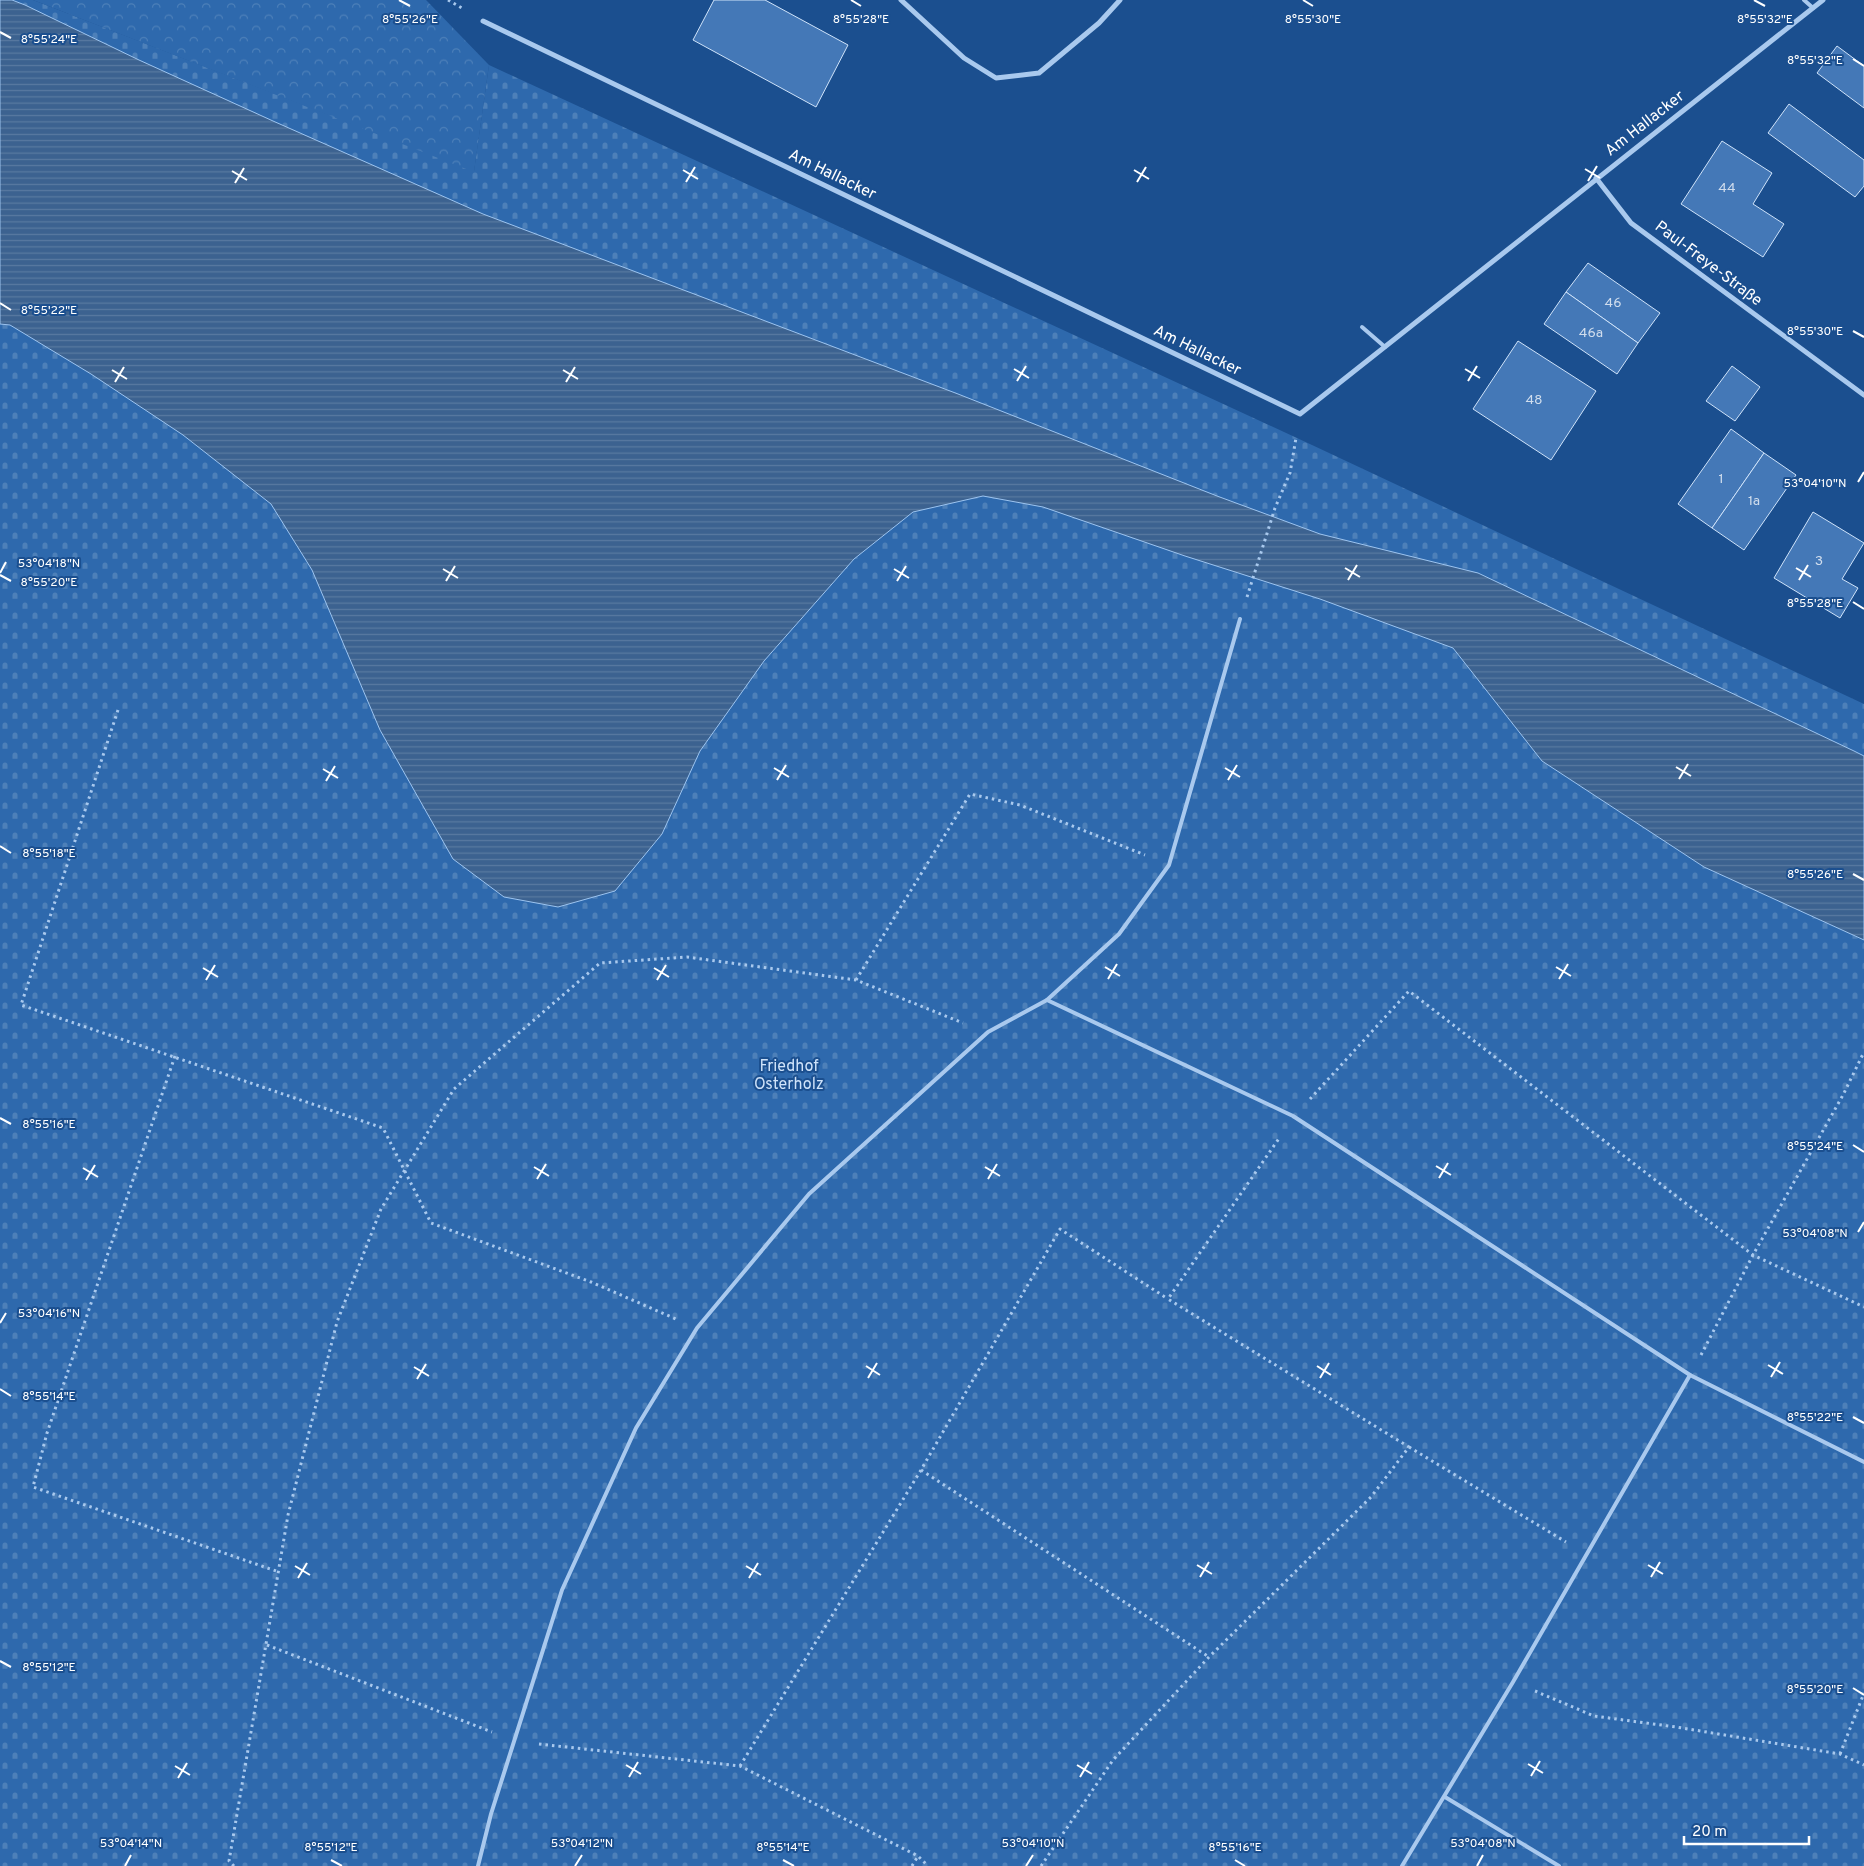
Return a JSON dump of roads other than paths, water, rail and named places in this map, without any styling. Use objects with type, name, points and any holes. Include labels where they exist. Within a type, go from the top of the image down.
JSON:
[{"type":"street","points":[[901,0],[964,58],[996,78],[1039,73],[1099,23],[1120,0]]},
{"type":"street","name":"Am Hallacker","points":[[483,21],[1300,414],[1823,0]]},
{"type":"street","name":"Paul-Freye-Straße","points":[[1596,178],[1631,223],[1864,395]]},
{"type":"lane","points":[[1804,0],[1813,8]]},
{"type":"lane","points":[[1362,327],[1385,348]]},
{"type":"lane","points":[[478,1866],[491,1814],[562,1590],[636,1428],[697,1328],[808,1194],[988,1032],[1047,1000],[1119,934],[1170,865],[1240,619]]},
{"type":"lane","points":[[1047,1000],[1294,1116],[1690,1375],[1864,1462]]},
{"type":"lane","points":[[1402,1866],[1514,1682],[1690,1375]]},
{"type":"lane","points":[[1445,1797],[1558,1866]]},
{"type":"park label","name":"Friedhof Osterholz","points":[[789,1076]]}]
